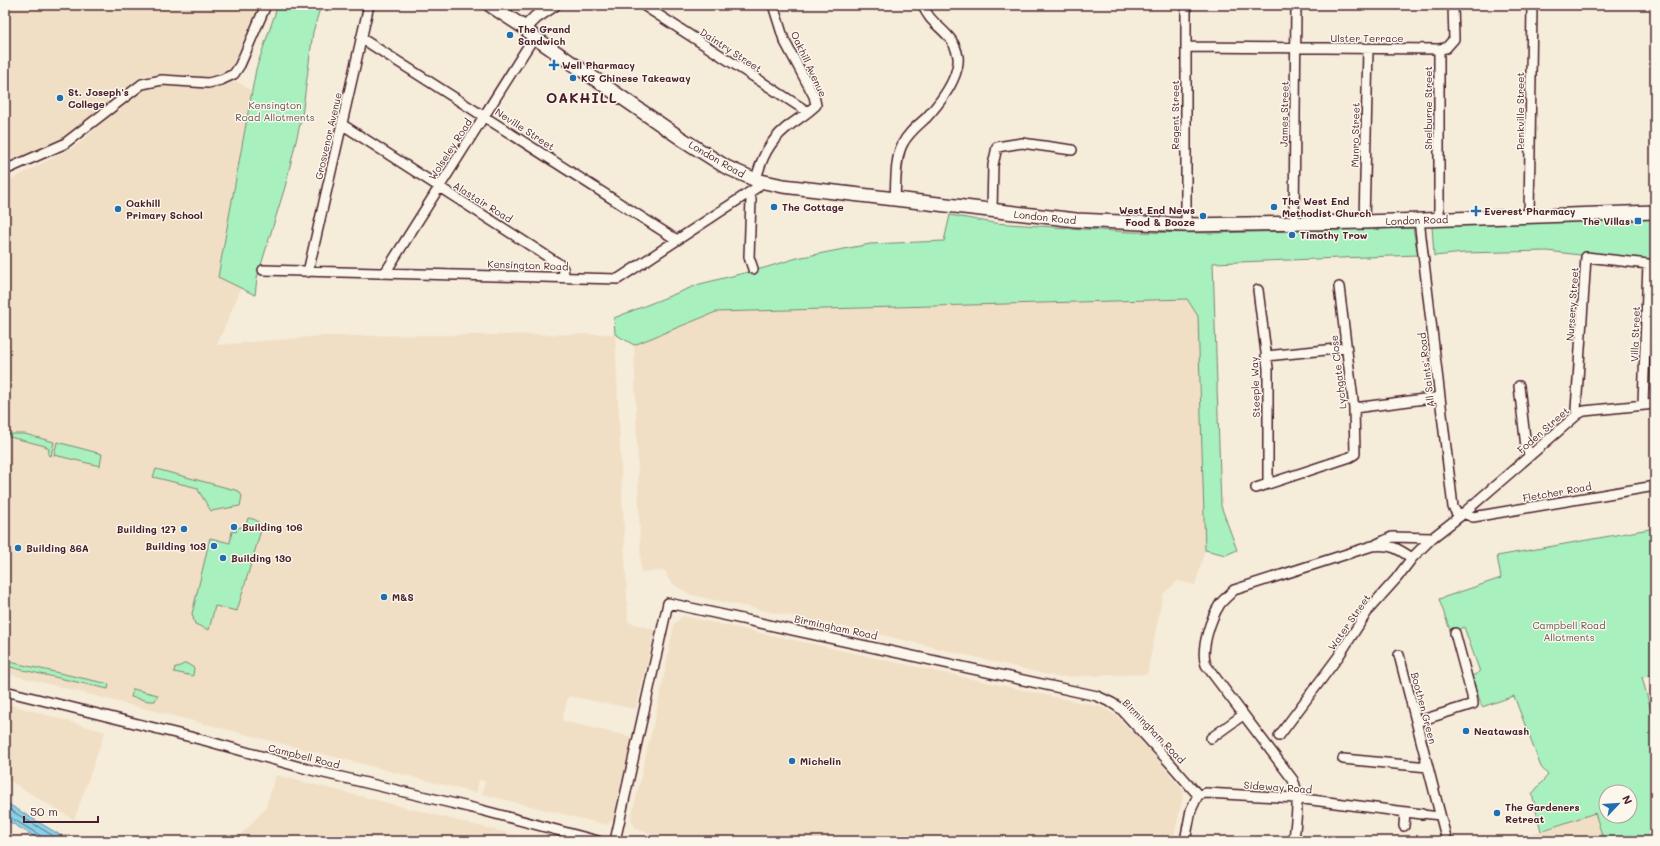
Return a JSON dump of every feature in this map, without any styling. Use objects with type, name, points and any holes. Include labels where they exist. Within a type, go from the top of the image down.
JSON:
[{"type":"main road","name":"London Road","points":[[490,5],[682,139],[726,167],[759,181],[783,186],[1076,220],[1186,225],[1294,224],[1655,212]]},
{"type":"street","points":[[5,170],[64,144],[142,84],[162,80],[208,83],[234,74],[240,65],[266,5]]},
{"type":"street","name":"Grosvenor Avenue","points":[[308,272],[343,125],[369,5]]},
{"type":"street","points":[[530,32],[536,16],[554,5]]},
{"type":"street","name":"Daintry Street","points":[[643,5],[808,112]]},
{"type":"street","name":"Oakhill Avenue","points":[[773,5],[784,40],[816,100],[816,105],[808,112]]},
{"type":"street","points":[[895,200],[901,147],[905,138],[939,103],[952,83],[959,58],[955,44],[946,31],[931,20],[923,5]]},
{"type":"street","name":"Regent Street","points":[[1186,5],[1186,225]]},
{"type":"street","name":"James Street","points":[[1294,224],[1296,5]]},
{"type":"street","points":[[1439,49],[1446,48],[1454,39],[1453,5]]},
{"type":"street","name":"Penkville Street","points":[[1529,216],[1532,5]]},
{"type":"street","name":"Wolseley Road","points":[[385,273],[484,116],[530,32]]},
{"type":"street","name":"Neville Street","points":[[361,38],[677,240]]},
{"type":"street","name":"Ulster Terrace","points":[[1186,47],[1439,49]]},
{"type":"street","name":"Munro Street","points":[[1364,222],[1368,49]]},
{"type":"street","name":"Shelburne Street","points":[[1439,49],[1439,219]]},
{"type":"street","points":[[759,181],[760,163],[770,144],[786,128],[808,112]]},
{"type":"street","name":"Alastair Road","points":[[343,125],[562,266],[564,277]]},
{"type":"street","points":[[992,211],[993,165],[997,147],[1022,143],[1072,150]]},
{"type":"street","name":"Kensington Road","points":[[264,270],[618,279],[748,193],[759,181]]},
{"type":"street","points":[[748,193],[752,199],[749,257],[753,269]]},
{"type":"street","name":"All Saints' Road","points":[[1419,220],[1453,507],[1461,515]]},
{"type":"street","name":"Nursery Street","points":[[1578,414],[1576,410],[1586,257],[1648,264]]},
{"type":"street","name":"Villa Street","points":[[1643,404],[1648,264]]},
{"type":"street","name":"Lychgate Close","points":[[1268,484],[1356,454],[1354,408],[1339,287]]},
{"type":"street","name":"Steeple Way","points":[[1258,290],[1268,368],[1268,484]]},
{"type":"street","points":[[1266,356],[1346,348]]},
{"type":"street","points":[[1519,386],[1526,447],[1530,456]]},
{"type":"street","points":[[1354,408],[1440,397]]},
{"type":"street","name":"Foden Street","points":[[1461,515],[1578,414],[1584,411],[1655,404]]},
{"type":"street","points":[[1256,488],[1268,484]]},
{"type":"street","name":"Fletcher Road","points":[[1461,515],[1473,518],[1655,486]]},
{"type":"street","name":"Water Street","points":[[1279,736],[1338,657],[1369,609],[1396,579],[1412,558],[1432,538],[1461,515]]},
{"type":"street","points":[[1294,841],[1296,786],[1206,665],[1203,658],[1209,630],[1215,612],[1221,602],[1234,590],[1372,546],[1392,537],[1432,538]]},
{"type":"street","points":[[1372,546],[1385,544],[1396,547],[1412,558]]},
{"type":"street","name":"Birmingham Road","points":[[615,841],[668,603],[1097,696],[1121,709],[1198,795]]},
{"type":"street","points":[[1416,722],[1473,704],[1455,633]]},
{"type":"street","name":"Boothen Green","points":[[1399,655],[1447,841]]},
{"type":"street","name":"Campbell Road","points":[[5,691],[207,741],[307,769],[481,810],[598,841]]},
{"type":"street","points":[[1211,738],[1243,715]]},
{"type":"street","points":[[1343,759],[1428,767]]},
{"type":"street","name":"Sideway Road","points":[[1198,795],[1206,793],[1296,798],[1440,816]]},
{"type":"street","points":[[1185,841],[1191,810],[1198,795]]},
{"type":"street","points":[[1404,826],[1405,812]]},
{"type":"shaded area","name":"St. Joseph's College","points":[[5,5],[259,5],[231,69],[206,78],[165,74],[141,76],[92,118],[64,138],[5,163]]},
{"type":"shaded area","points":[[236,81],[252,91],[218,277],[241,288],[217,345],[322,336],[615,334],[628,622],[655,630],[636,709],[568,696],[562,721],[632,737],[614,818],[607,825],[482,794],[485,781],[479,780],[476,793],[5,673],[5,183],[77,145],[140,89],[158,85],[211,88]]},
{"type":"shaded area","points":[[1187,299],[1198,316],[1205,550],[1195,585],[1178,581],[1163,594],[1147,674],[1057,677],[879,634],[692,595],[677,587],[668,579],[666,571],[641,572],[634,345],[716,312]]},
{"type":"shaded area","points":[[683,616],[1101,707],[1117,716],[1147,747],[1184,791],[1173,841],[673,841],[636,829],[631,819],[661,691],[674,624]]},
{"type":"shaded area","points":[[5,703],[105,732],[74,820],[5,778]]},
{"type":"shaded area","points":[[276,775],[541,841],[235,841],[265,809]]},
{"type":"shaded area","points":[[1595,813],[1604,841],[1511,841]]},
{"type":"green space","name":"Kensington Road Allotments","points":[[278,5],[321,5],[313,32],[302,116],[285,187],[257,278],[255,295],[218,277],[256,69]]},
{"type":"green space","points":[[950,215],[994,223],[1129,232],[1211,233],[1413,228],[1418,255],[1213,263],[1221,506],[1237,550],[1226,555],[1205,550],[1198,316],[1187,299],[716,312],[634,345],[615,334],[614,318],[700,284],[797,258],[870,244],[944,241]]},
{"type":"green space","points":[[1655,219],[1655,264],[1547,251],[1464,253],[1434,256],[1432,226]]},
{"type":"green space","points":[[1655,283],[1655,390],[1649,390]]},
{"type":"green space","points":[[6,434],[25,434],[54,442],[51,456],[48,455],[49,449],[45,446],[6,436]]},
{"type":"green space","points":[[57,442],[102,454],[100,466],[54,455]]},
{"type":"green space","points":[[156,469],[239,491],[242,496],[240,506],[211,511],[198,488],[153,477]]},
{"type":"green space","points":[[248,518],[257,521],[260,524],[261,530],[237,611],[215,606],[209,630],[195,624],[192,614],[210,538],[230,543],[232,531],[236,532],[237,528],[246,526]]},
{"type":"green space","name":"Campbell Road Allotments","points":[[1655,528],[1655,675],[1642,677],[1655,726],[1655,841],[1604,841],[1599,824],[1638,824],[1638,784],[1598,784],[1598,822],[1595,813],[1541,831],[1532,794],[1548,775],[1541,767],[1514,696],[1482,707],[1472,676],[1480,672],[1464,627],[1451,633],[1439,599],[1501,578],[1497,556]]},
{"type":"green space","points":[[5,661],[109,684],[108,689],[14,668],[5,665]]},
{"type":"green space","points":[[186,663],[194,668],[193,676],[174,672],[175,667]]},
{"type":"green space","points":[[133,689],[158,695],[155,701],[131,697]]},
{"type":"water","points":[[5,802],[70,841],[42,841],[5,819]]},
{"type":"place","name":"The Grand Sandwich","points":[[510,35]]},
{"type":"place","name":"Well Pharmacy","points":[[554,65]]},
{"type":"place","name":"KG Chinese Takeaway","points":[[573,78]]},
{"type":"place","name":"St. Joseph's College","points":[[60,98]]},
{"type":"place","name":"The Cottage","points":[[774,207]]},
{"type":"place","name":"The West End Methodist Church","points":[[1274,207]]},
{"type":"place","name":"Oakhill Primary School","points":[[118,209]]},
{"type":"place","name":"Everest Pharmacy","points":[[1476,211]]},
{"type":"place","name":"West End News Food & Booze","points":[[1203,216]]},
{"type":"place","name":"The Villas","points":[[1638,221]]},
{"type":"place","name":"Timothy Trow","points":[[1292,235]]},
{"type":"place","name":"Building 106","points":[[234,527]]},
{"type":"place","name":"Building 127","points":[[184,529]]},
{"type":"place","name":"Building 103","points":[[214,546]]},
{"type":"place","name":"Building 86A","points":[[18,548]]},
{"type":"place","name":"Building 130","points":[[223,558]]},
{"type":"place","name":"M&S","points":[[384,597]]},
{"type":"place","name":"Neatawash","points":[[1466,731]]},
{"type":"place","name":"Michelin","points":[[792,761]]},
{"type":"place","name":"The Gardeners Retreat","points":[[1497,813]]},
{"type":"district","name":"OAKHILL","points":[[582,97]]}]
